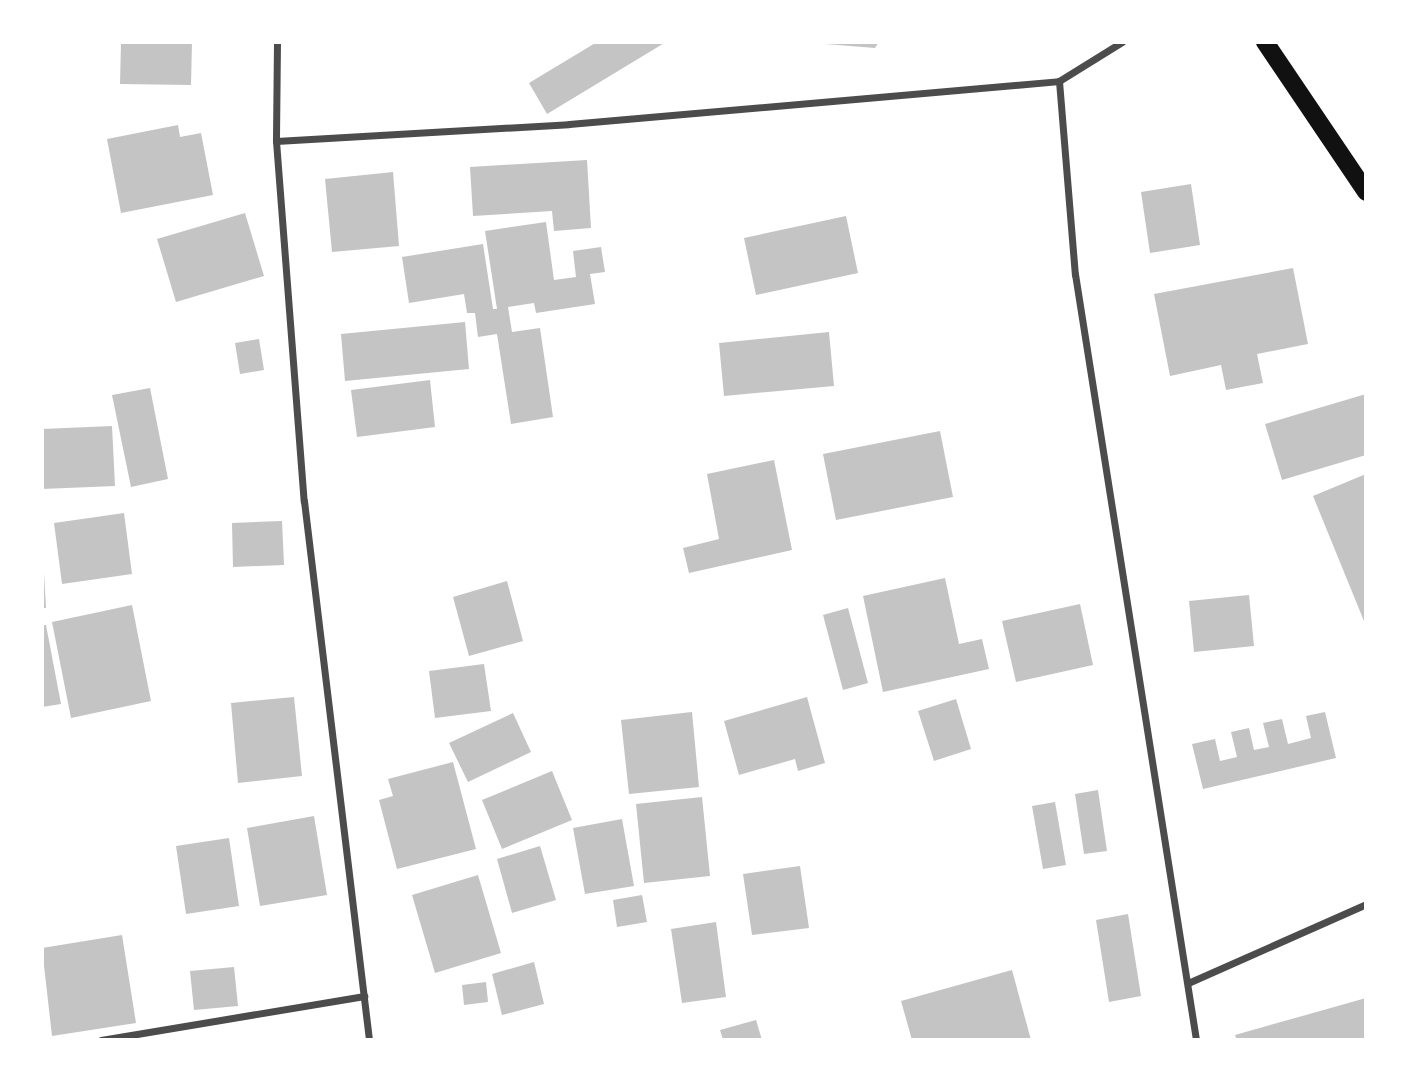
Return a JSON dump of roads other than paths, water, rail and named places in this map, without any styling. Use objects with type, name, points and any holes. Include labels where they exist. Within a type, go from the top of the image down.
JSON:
[{"type":"main road","points":[[1265,42],[1366,192]]},
{"type":"street","points":[[277,42],[276,141],[304,501],[369,1040]]},
{"type":"street","points":[[276,141],[569,124],[1059,81],[1122,42]]},
{"type":"street","points":[[1059,81],[1075,274],[1196,1040]]},
{"type":"street","points":[[1188,983],[1366,904]]},
{"type":"street","points":[[101,1040],[364,996]]}]
